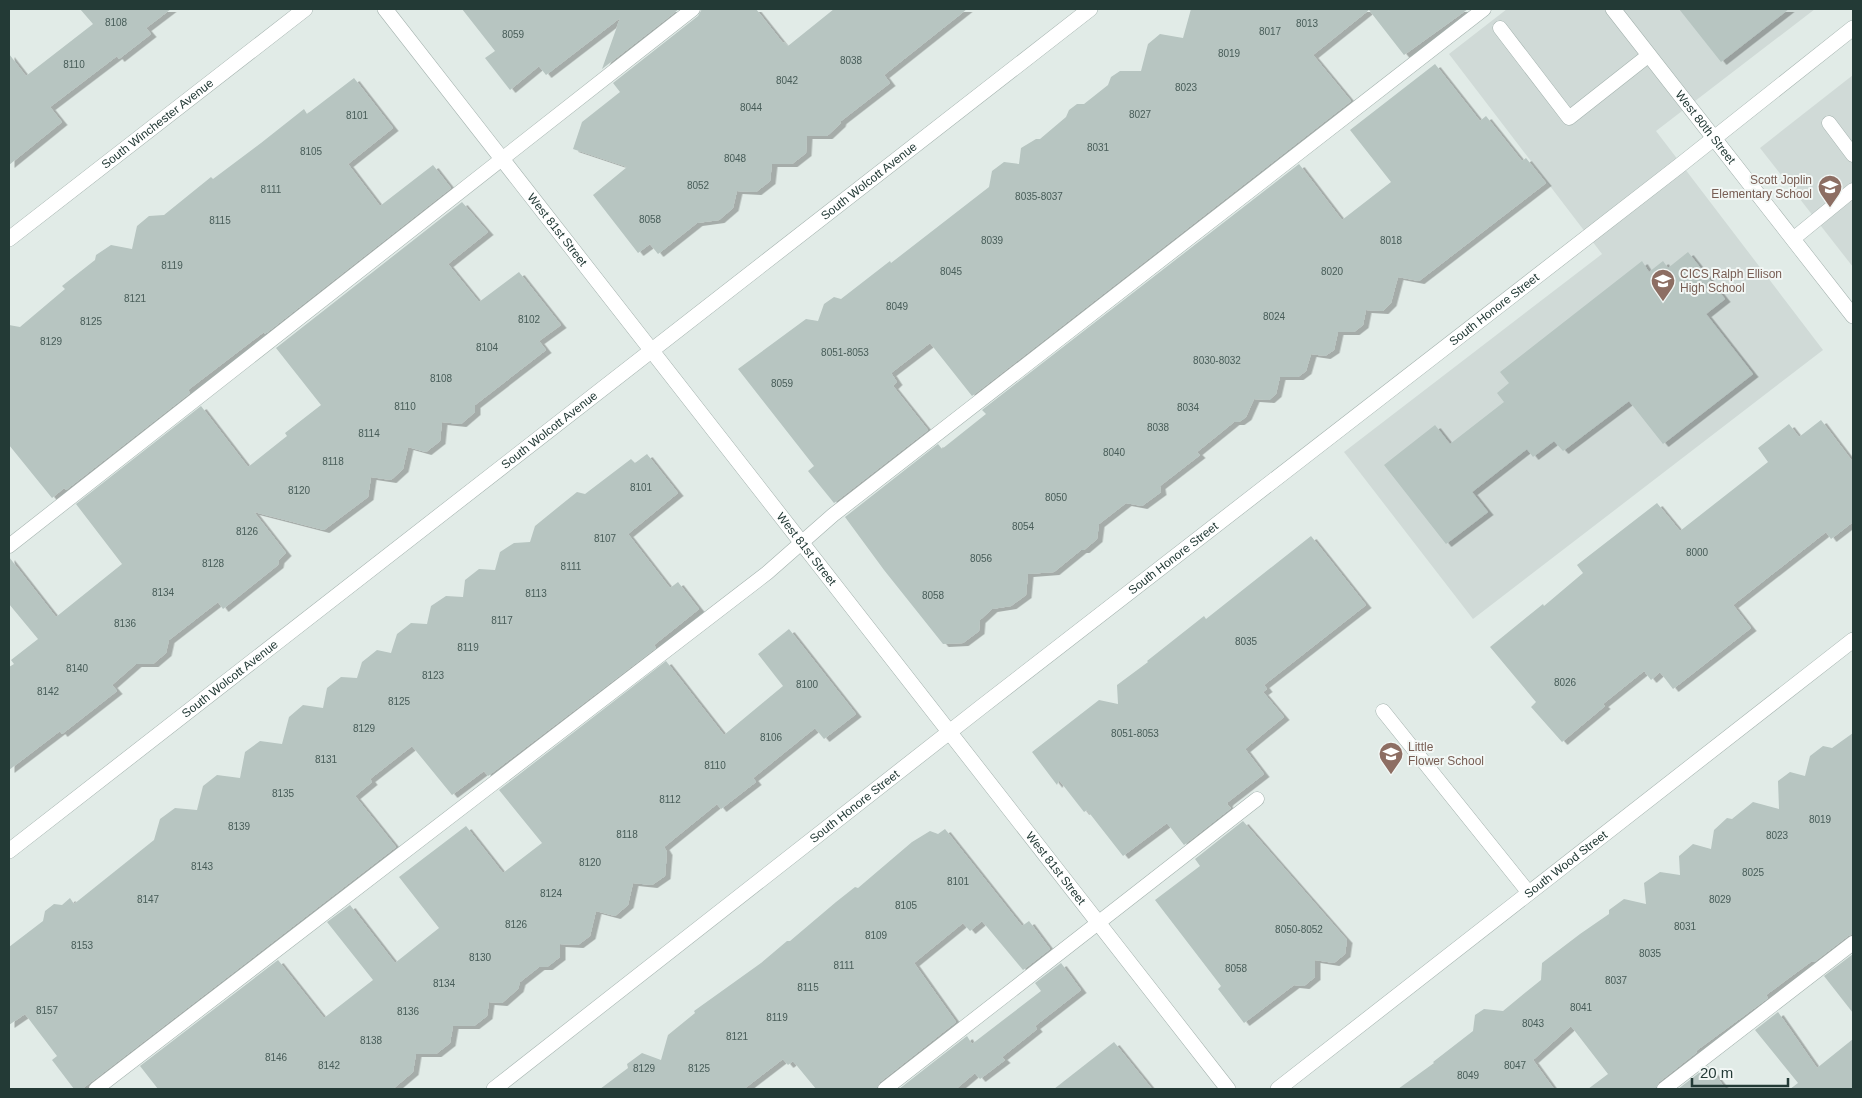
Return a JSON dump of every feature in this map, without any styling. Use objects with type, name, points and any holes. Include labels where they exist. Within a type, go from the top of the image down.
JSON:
[{"type":"street","name":"South Winchester Avenue","points":[[9,240],[305,9]]},
{"type":"street","name":"West 81st Street","points":[[386,9],[1228,1089]]},
{"type":"street","name":"South Wolcott Avenue","points":[[9,851],[1090,9]]},
{"type":"street","name":"West 80th Street","points":[[1613,9],[1853,316]]},
{"type":"street","name":"South Honore Street","points":[[494,1089],[1853,28]]},
{"type":"street","name":"South Wood Street","points":[[1278,1089],[1853,640]]},
{"type":"lane","points":[[9,546],[693,9]]},
{"type":"lane","points":[[96,1089],[767,574],[833,515],[1484,9]]},
{"type":"lane","points":[[1500,28],[1569,118],[1649,54]]},
{"type":"lane","points":[[1828,124],[1853,155]]},
{"type":"lane","points":[[1793,239],[1853,190]]},
{"type":"lane","points":[[1383,711],[1529,893]]},
{"type":"lane","points":[[885,1089],[1257,799]]},
{"type":"lane","points":[[1664,1089],[1853,942]]},
{"type":"shaded area","name":"CICS Ralph Ellison High School","points":[[1507,9],[1815,9],[1656,131],[1823,350],[1473,619],[1344,452],[1602,254],[1449,54]]},
{"type":"shaded area","name":"Scott Joplin Elementary School","points":[[1853,75],[1853,267],[1760,148]]},
{"type":"building","points":[[80,9],[171,9],[146,28],[151,34],[119,59],[117,56],[50,107],[62,122],[9,165],[9,54],[26,76],[93,24]]},
{"type":"building","points":[[462,9],[679,9],[602,69],[620,18],[546,75],[539,66],[510,90],[485,58],[495,51]]},
{"type":"building","points":[[702,9],[756,9],[783,43],[788,46],[834,9],[967,9],[884,75],[890,83],[841,121],[827,136],[807,136],[806,153],[792,164],[772,164],[770,181],[756,192],[737,191],[733,208],[719,220],[697,223],[658,254],[650,244],[638,253],[593,195],[627,167],[573,149],[582,122],[620,92],[613,83],[698,16]]},
{"type":"building","points":[[1191,9],[1468,9],[1404,55],[1369,10],[1313,55],[1351,101],[972,396],[930,343],[891,373],[897,382],[893,386],[928,430],[834,503],[808,471],[814,466],[738,369],[806,319],[818,321],[824,304],[834,297],[841,299],[989,187],[992,171],[1004,162],[1019,164],[1021,148],[1036,139],[1040,139],[1066,117],[1069,110],[1077,104],[1084,104],[1108,85],[1111,77],[1120,71],[1141,71],[1148,44],[1160,34],[1183,38]]},
{"type":"building","points":[[1679,9],[1789,9],[1721,62]]},
{"type":"building","points":[[1435,64],[1480,121],[1486,116],[1522,161],[1526,158],[1546,183],[1419,281],[1398,277],[1391,303],[1383,311],[1366,310],[1363,325],[1354,332],[1338,332],[1334,350],[1325,356],[1311,354],[1306,371],[1298,377],[1280,377],[1276,394],[1269,400],[1254,399],[1246,417],[1239,422],[1234,422],[1197,452],[1200,455],[1160,486],[1161,492],[1142,506],[1126,503],[1099,524],[1097,539],[1054,572],[1028,574],[1026,595],[1011,606],[992,609],[980,620],[979,631],[963,643],[943,644],[884,570],[845,517],[938,444],[942,449],[986,414],[982,410],[1299,164],[1342,220],[1391,182],[1350,130]]},
{"type":"building","points":[[354,78],[393,128],[348,164],[380,206],[433,165],[451,188],[265,334],[264,332],[188,390],[190,393],[66,490],[64,488],[52,498],[9,445],[9,325],[20,327],[65,289],[62,286],[95,260],[96,255],[111,245],[132,249],[137,226],[149,216],[164,215],[211,177],[213,179],[304,109],[307,114]]},
{"type":"building","points":[[462,202],[488,232],[448,264],[479,302],[519,272],[561,325],[539,341],[546,350],[475,405],[475,412],[461,424],[442,422],[440,441],[426,452],[408,447],[403,469],[391,480],[371,477],[368,497],[324,530],[254,512],[286,553],[279,560],[278,565],[223,609],[218,602],[169,640],[166,653],[153,664],[136,664],[112,685],[117,691],[62,734],[60,731],[9,770],[9,667],[14,664],[11,660],[38,639],[9,604],[9,557],[56,617],[122,564],[76,504],[201,406],[248,467],[287,436],[285,433],[321,405],[276,348]]},
{"type":"building","points":[[1688,252],[1725,299],[1706,314],[1753,374],[1663,444],[1629,401],[1563,451],[1554,441],[1533,457],[1527,449],[1472,492],[1488,512],[1446,544],[1384,465],[1435,425],[1450,444],[1504,402],[1497,393],[1509,383],[1500,372],[1642,261],[1649,272],[1663,261],[1668,268]]},
{"type":"building","points":[[1821,420],[1853,462],[1853,522],[1831,539],[1826,532],[1733,605],[1751,628],[1673,689],[1660,672],[1651,680],[1644,671],[1603,704],[1605,706],[1562,742],[1531,707],[1536,702],[1490,647],[1543,604],[1544,606],[1583,573],[1577,565],[1657,503],[1680,531],[1768,462],[1758,448],[1789,424],[1799,437]]},
{"type":"building","points":[[647,454],[678,493],[628,534],[670,588],[678,582],[699,609],[654,645],[656,648],[488,776],[484,771],[452,795],[412,746],[370,779],[372,782],[355,796],[396,847],[82,1089],[74,1089],[52,1060],[57,1056],[25,1014],[9,1025],[9,947],[43,921],[45,911],[54,904],[62,905],[70,898],[74,904],[154,840],[160,819],[175,808],[197,810],[203,786],[217,775],[240,778],[245,752],[260,741],[282,744],[289,717],[303,705],[323,708],[327,688],[341,677],[357,678],[362,662],[377,650],[391,653],[397,634],[411,623],[427,624],[431,606],[446,596],[463,597],[465,580],[479,569],[495,570],[500,552],[514,543],[530,542],[535,526],[577,492],[585,494],[631,459],[635,463]]},
{"type":"building","points":[[1311,536],[1366,605],[1264,685],[1267,689],[1263,692],[1284,717],[1245,749],[1264,774],[1228,802],[1227,804],[1231,808],[1184,845],[1167,823],[1123,856],[1087,810],[1084,812],[1059,780],[1057,785],[1032,752],[1099,700],[1118,704],[1117,685],[1204,616],[1206,619]]},
{"type":"building","points":[[789,629],[856,714],[824,739],[815,728],[753,778],[756,782],[721,809],[717,804],[664,847],[667,852],[665,876],[652,885],[633,883],[628,905],[615,916],[596,911],[590,936],[578,945],[560,944],[560,957],[547,967],[539,967],[520,982],[518,989],[502,1003],[489,1002],[487,1016],[474,1026],[453,1026],[450,1043],[436,1054],[416,1054],[413,1072],[393,1089],[158,1089],[140,1066],[278,960],[324,1018],[373,980],[327,922],[350,905],[395,963],[439,928],[399,877],[466,826],[503,873],[542,843],[499,790],[666,661],[724,735],[783,686],[758,654]]},
{"type":"building","points":[[1853,733],[1853,934],[1766,995],[1768,998],[1696,1051],[1659,1082],[1655,1089],[1588,1089],[1608,1074],[1571,1026],[1533,1060],[1554,1089],[1398,1089],[1473,1031],[1475,1015],[1484,1009],[1503,1011],[1541,980],[1542,963],[1609,914],[1609,910],[1624,899],[1646,904],[1644,883],[1660,872],[1680,875],[1679,856],[1693,844],[1711,849],[1714,830],[1727,818],[1732,819],[1753,802],[1779,809],[1778,781],[1790,772],[1805,776],[1810,756],[1823,746],[1832,748]]},
{"type":"building","points":[[1243,821],[1347,940],[1345,954],[1334,963],[1315,960],[1315,977],[1304,986],[1294,985],[1244,1023],[1218,989],[1221,986],[1155,900],[1200,866],[1195,859]]},
{"type":"building","points":[[945,829],[1022,926],[1029,921],[1050,949],[1023,970],[982,921],[970,931],[963,923],[914,963],[956,1022],[880,1082],[876,1089],[816,1089],[793,1061],[788,1065],[783,1059],[744,1089],[600,1089],[628,1068],[627,1064],[642,1053],[661,1060],[668,1035],[695,1013],[694,1011],[761,963],[787,941],[790,941],[855,887],[858,888],[912,842],[930,831],[938,834]]},
{"type":"building","points":[[1853,954],[1853,1013],[1824,976]]},
{"type":"building","points":[[1061,963],[1081,990],[1035,1026],[1037,1029],[1002,1057],[1005,1060],[980,1079],[975,1073],[956,1089],[899,1089],[967,1036],[972,1044],[1041,991],[1035,983]]},
{"type":"building","points":[[1778,1012],[1817,1068],[1853,1039],[1853,1089],[1790,1089],[1798,1083],[1755,1030]]},
{"type":"building","points":[[1114,1042],[1152,1089],[1054,1089]]},
{"type":"building","points":[[1708,1066],[1726,1089],[1678,1089]]},
{"type":"place","name":"Scott Joplin Elementary School","points":[[1830,208]]},
{"type":"place","name":"CICS Ralph Ellison High School","points":[[1663,302]]},
{"type":"place","name":"Little Flower School","points":[[1391,775]]}]
